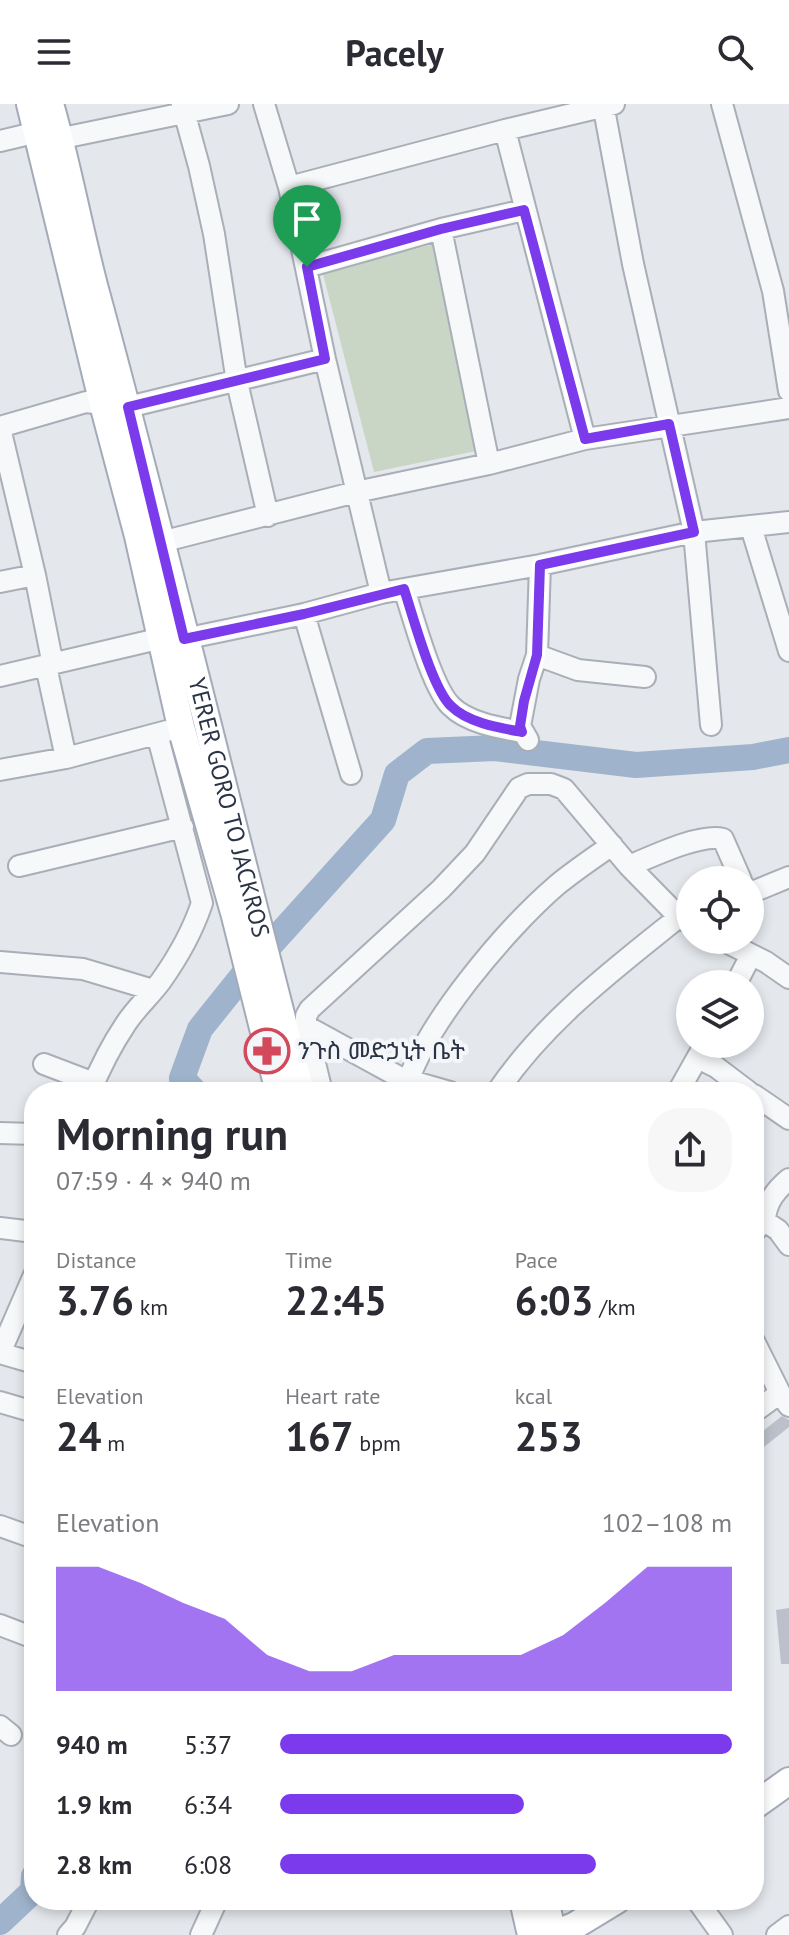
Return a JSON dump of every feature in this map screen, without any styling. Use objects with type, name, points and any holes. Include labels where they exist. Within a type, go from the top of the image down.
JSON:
[{"type":"main road","points":[[30,104],[46,138],[116,406],[131,506],[173,639],[175,737],[235,916],[276,1082]]},
{"type":"main road","points":[[46,138],[50,104]]},
{"type":"main road","name":"YERER GORO TO JACKROS","points":[[116,406],[161,542],[173,639],[197,685],[298,1082]]},
{"type":"main road","points":[[764,1799],[789,1781]]},
{"type":"main road","points":[[764,1814],[789,1798]]},
{"type":"main road","points":[[525,1910],[531,1935]]},
{"type":"main road","points":[[552,1910],[568,1933]]},
{"type":"main road","points":[[568,1933],[602,1910]]},
{"type":"main road","points":[[568,1933],[617,1910]]},
{"type":"street","points":[[0,141],[46,138],[183,109],[228,104]]},
{"type":"street","points":[[264,104],[289,187],[325,359],[381,593]]},
{"type":"street","points":[[722,104],[773,291],[789,391]]},
{"type":"street","points":[[289,187],[607,105],[633,264],[694,532],[711,725]]},
{"type":"street","points":[[183,109],[214,234],[237,382],[268,516]]},
{"type":"street","points":[[505,130],[585,439]]},
{"type":"street","points":[[307,267],[441,229],[524,210]]},
{"type":"street","points":[[441,229],[489,464]]},
{"type":"street","points":[[66,758],[35,575],[0,428],[86,402],[116,406],[237,382],[325,359]]},
{"type":"street","points":[[161,542],[356,492],[489,464],[585,439],[789,408]]},
{"type":"street","points":[[0,676],[304,614],[381,593],[540,565],[694,532],[789,522]]},
{"type":"street","points":[[751,527],[789,651]]},
{"type":"street","points":[[404,589],[438,685],[452,707],[471,718],[525,736],[520,726],[537,655],[540,565]]},
{"type":"street","points":[[0,582],[35,575]]},
{"type":"street","points":[[304,614],[351,774]]},
{"type":"street","points":[[537,655],[578,670],[645,677]]},
{"type":"street","points":[[0,770],[175,737],[183,827],[202,903],[196,921],[160,983],[126,1023],[94,1082]]},
{"type":"street","points":[[320,1082],[306,1016],[322,996],[412,917],[475,853],[519,788],[528,784],[551,784],[564,789],[629,866],[676,911]]},
{"type":"street","points":[[19,866],[183,827]]},
{"type":"street","points":[[629,866],[703,839],[717,837],[723,839],[735,866]]},
{"type":"street","points":[[409,1082],[430,1036],[489,956],[556,886],[612,845]]},
{"type":"street","points":[[764,887],[789,877]]},
{"type":"street","points":[[505,1082],[540,1036],[566,1011],[676,927]]},
{"type":"street","points":[[743,970],[751,955],[789,978]]},
{"type":"street","points":[[0,962],[83,969],[153,990]]},
{"type":"street","points":[[306,1026],[402,1082]]},
{"type":"street","points":[[684,1082],[698,1058]]},
{"type":"street","points":[[708,1058],[736,1082]]},
{"type":"street","points":[[44,1064],[80,1082]]},
{"type":"street","points":[[764,1102],[789,1119]]},
{"type":"street","points":[[0,1133],[24,1134]]},
{"type":"street","points":[[764,1214],[771,1198],[789,1179]]},
{"type":"street","points":[[764,1224],[778,1230],[789,1245]]},
{"type":"street","points":[[0,1228],[24,1231]]},
{"type":"street","points":[[24,1298],[0,1353],[24,1360]]},
{"type":"street","points":[[764,1360],[784,1399],[764,1408]]},
{"type":"street","points":[[0,1402],[24,1409]]},
{"type":"street","points":[[0,1526],[24,1534]]},
{"type":"street","points":[[0,1625],[24,1634]]},
{"type":"street","points":[[68,1935],[84,1910]]},
{"type":"street","points":[[201,1935],[212,1910]]},
{"type":"street","points":[[704,1910],[722,1935]]},
{"type":"street","points":[[777,1935],[789,1926]]},
{"type":"green space","points":[[440,243],[481,450],[374,472],[322,270]]},
{"type":"building","points":[[782,1416],[789,1420],[789,1427],[764,1447],[764,1430]]},
{"type":"building","points":[[789,1608],[789,1664],[781,1664],[776,1610]]},
{"type":"waterway","points":[[186,1082],[182,1078],[200,1029],[244,974],[383,820],[397,774],[427,751],[495,748],[636,765],[753,757],[789,750]]},
{"type":"waterway","points":[[0,1922],[24,1899]]},
{"type":"place","name":"ንጉስ መድኃኒት ቤት","points":[[267,1051]]},
{"type":"route","points":[[524,210],[585,439],[669,424],[694,532],[540,565],[537,655],[524,701],[522,732],[471,718],[452,707],[438,685],[404,589],[184,639],[128,407],[325,359],[307,267],[441,229],[524,210]]}]
